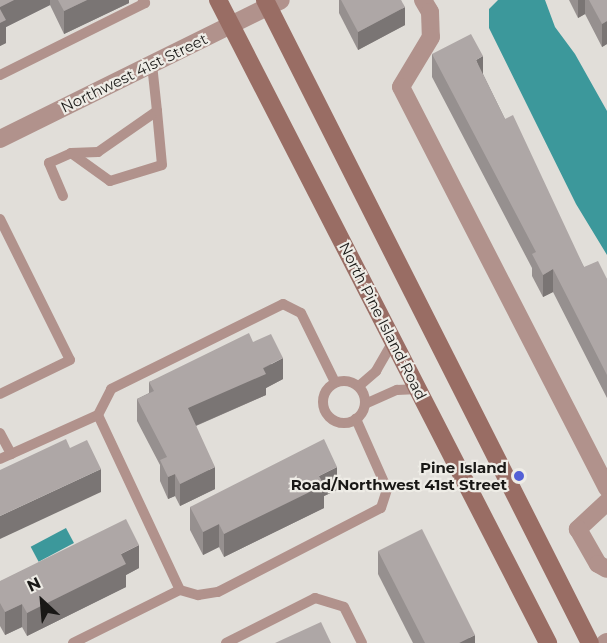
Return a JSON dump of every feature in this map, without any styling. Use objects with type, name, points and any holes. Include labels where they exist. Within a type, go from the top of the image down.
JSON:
[{"type":"main road","name":"North Pine Island Road","points":[[218,0],[548,643]]},
{"type":"main road","points":[[271,2],[590,643]]},
{"type":"street","points":[[423,0],[430,12],[431,37],[401,87],[607,488]]},
{"type":"street","name":"Northwest 41st Street","points":[[0,139],[231,25],[271,2]]},
{"type":"street","points":[[607,502],[578,529],[598,564],[607,569]]},
{"type":"lane","points":[[0,75],[145,3],[143,0]]},
{"type":"lane","points":[[71,153],[110,181],[162,165],[152,64]]},
{"type":"lane","points":[[63,196],[49,164],[71,153],[98,152],[157,111]]},
{"type":"lane","points":[[0,219],[69,360],[0,394]]},
{"type":"lane","points":[[0,459],[98,415],[111,389],[283,304],[301,313],[335,382]]},
{"type":"lane","points":[[359,386],[376,371],[393,341]]},
{"type":"lane","points":[[356,419],[337,422],[325,411],[324,394],[335,382],[352,381],[359,386],[365,404]]},
{"type":"lane","points":[[356,419],[365,404],[385,394],[418,389]]},
{"type":"lane","points":[[98,415],[180,590]]},
{"type":"lane","points":[[73,643],[180,590],[198,595],[218,592],[381,508],[387,489],[356,419]]},
{"type":"lane","points":[[0,433],[11,454]]},
{"type":"lane","points":[[226,643],[315,598],[344,607],[362,643]]},
{"type":"water","points":[[498,0],[545,0],[555,27],[575,54],[607,111],[607,255],[576,204],[489,28],[489,9]]},
{"type":"water","points":[[66,528],[74,543],[39,562],[31,547]]},
{"type":"building","points":[[0,0],[14,0],[0,7]]},
{"type":"building","points":[[58,0],[87,0],[64,11]]},
{"type":"building","points":[[341,0],[401,0],[405,7],[358,32]]},
{"type":"building","points":[[589,0],[607,0],[607,21],[602,24]]},
{"type":"building","points":[[0,9],[6,20],[0,23]]},
{"type":"building","points":[[471,34],[483,56],[476,60],[505,119],[513,115],[584,267],[598,261],[607,279],[607,375],[553,269],[543,275],[532,254],[536,252],[432,54]]},
{"type":"building","points":[[249,333],[253,342],[271,334],[283,358],[263,368],[266,374],[188,408],[215,467],[180,484],[175,474],[168,477],[160,460],[167,457],[137,399],[154,391],[149,382]]},
{"type":"building","points":[[66,439],[70,448],[87,440],[101,469],[0,516],[0,470]]},
{"type":"building","points":[[324,439],[337,467],[319,476],[324,485],[224,534],[219,524],[203,532],[190,507]]},
{"type":"building","points":[[126,519],[139,545],[121,554],[126,564],[27,613],[22,604],[5,612],[0,603],[0,581]]},
{"type":"building","points":[[422,529],[475,635],[459,643],[425,643],[378,551]]},
{"type":"building","points":[[321,622],[331,643],[275,643]]},
{"type":"place","name":"Pine Island Road/Northwest 41st Street","points":[[519,476]]}]
